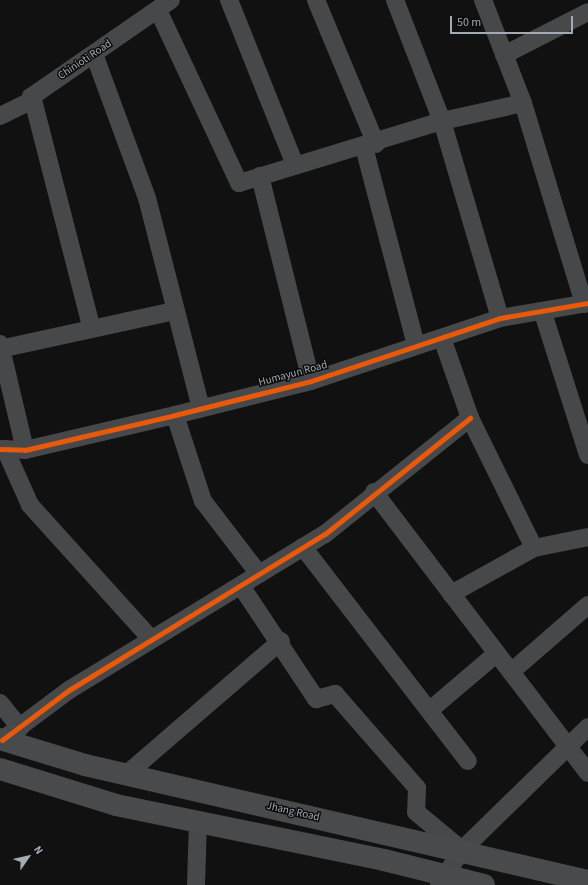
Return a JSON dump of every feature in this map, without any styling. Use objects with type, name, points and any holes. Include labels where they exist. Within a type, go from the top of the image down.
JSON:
[{"type":"highway","name":"Jhang Road","points":[[7,736],[46,755],[462,850],[588,881]]},
{"type":"highway","points":[[0,769],[116,805],[198,820],[442,880],[484,885]]},
{"type":"street","points":[[228,0],[295,164]]},
{"type":"street","points":[[316,0],[370,146],[416,345]]},
{"type":"street","points":[[395,0],[442,121],[500,318]]},
{"type":"street","points":[[483,0],[523,103],[586,303]]},
{"type":"street","points":[[165,5],[239,183],[295,164],[370,146],[442,121],[523,103]]},
{"type":"street","name":"Chinioti Road","points":[[0,116],[33,100],[31,97],[165,5]]},
{"type":"street","points":[[504,55],[588,12]]},
{"type":"street","points":[[94,54],[147,198],[201,408]]},
{"type":"street","points":[[33,100],[92,329]]},
{"type":"street","points":[[260,176],[311,380]]},
{"type":"street","name":"Humayun Road","points":[[2,449],[25,450],[175,415],[311,380],[500,318],[543,314],[586,303]]},
{"type":"street","points":[[25,450],[0,348],[175,311]]},
{"type":"street","points":[[543,314],[588,455]]},
{"type":"street","points":[[442,338],[470,418],[534,548]]},
{"type":"street","points":[[175,415],[203,501],[259,574]]},
{"type":"street","points":[[0,703],[7,736],[69,690],[325,534],[374,492],[470,418]]},
{"type":"street","points":[[2,449],[30,505],[152,639]]},
{"type":"street","points":[[374,492],[588,773]]},
{"type":"street","points":[[451,594],[534,548],[588,537]]},
{"type":"street","points":[[303,547],[468,761]]},
{"type":"street","points":[[241,586],[280,641],[316,699],[335,694],[417,788],[416,812],[462,850]]},
{"type":"street","points":[[511,672],[588,605]]},
{"type":"street","points":[[128,774],[280,641]]},
{"type":"street","points":[[430,710],[496,654]]},
{"type":"street","points":[[442,880],[462,850],[588,727]]},
{"type":"street","points":[[196,885],[198,820]]},
{"type":"cycle path","points":[[0,449],[25,450],[175,415],[311,381],[500,318],[588,303]]},
{"type":"cycle path","points":[[2,740],[69,690],[325,534],[470,418]]}]
